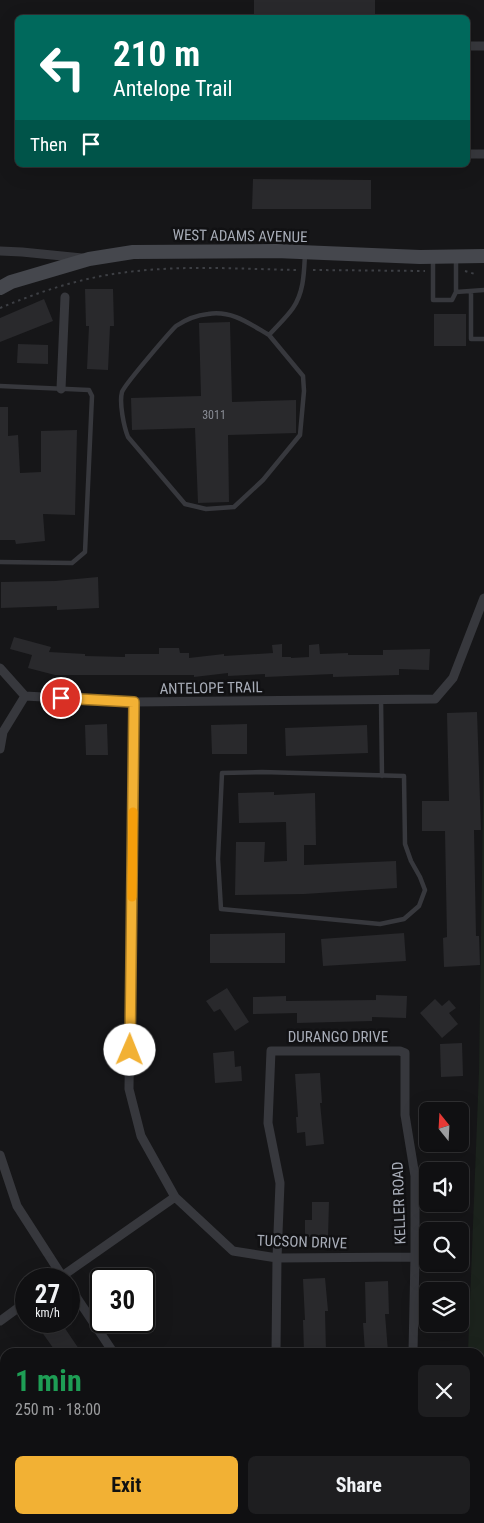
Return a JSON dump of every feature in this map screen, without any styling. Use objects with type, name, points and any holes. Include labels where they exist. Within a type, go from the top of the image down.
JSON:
[{"type":"main road","name":"WEST ADAMS AVENUE","points":[[0,288],[11,282],[89,259],[133,252],[305,252],[433,257],[484,256]]},
{"type":"street","points":[[470,46],[484,46]]},
{"type":"street","points":[[470,154],[484,154]]},
{"type":"street","points":[[0,251],[89,259]]},
{"type":"street","points":[[61,389],[65,297]]},
{"type":"street","name":"ANTELOPE TRAIL","points":[[24,696],[134,702],[435,700],[453,678],[484,598]]},
{"type":"street","points":[[0,668],[24,696],[3,732],[0,749]]},
{"type":"street","name":"TUCSON DRIVE","points":[[134,702],[130,1089],[141,1136],[176,1197],[234,1251],[277,1258],[415,1257]]},
{"type":"street","name":"DURANGO DRIVE","points":[[277,1258],[280,1183],[268,1124],[271,1051],[400,1051],[405,1053]]},
{"type":"street","name":"KELLER ROAD","points":[[405,1053],[405,1115],[415,1176],[413,1348]]},
{"type":"street","points":[[0,1155],[17,1206],[55,1268]]},
{"type":"street","points":[[75,1268],[176,1197]]},
{"type":"street","points":[[276,1348],[277,1258]]},
{"type":"street","points":[[80,1302],[110,1348]]},
{"type":"street","points":[[0,1322],[15,1310]]},
{"type":"lane","points":[[269,335],[293,308],[300,296],[303,284],[305,252]]},
{"type":"lane","points":[[433,257],[433,300],[452,300],[456,292],[456,257]]},
{"type":"lane","points":[[456,292],[484,290]]},
{"type":"lane","points":[[471,291],[471,338],[484,339]]},
{"type":"lane","points":[[209,313],[226,314],[240,318],[269,335],[303,376],[304,391],[300,435],[263,480],[234,507],[206,509],[185,504],[128,437],[124,428],[122,392],[130,379],[176,326],[192,318],[209,313]]},
{"type":"lane","points":[[0,386],[89,390],[92,396],[85,552],[72,563],[0,562]]},
{"type":"lane","points":[[381,700],[382,776]]},
{"type":"lane","points":[[262,772],[382,776],[404,776],[405,844],[425,890],[420,906],[404,919],[380,924],[221,909],[218,859],[222,773],[262,772]]},
{"type":"path","points":[[0,308],[26,297],[82,281],[128,272],[172,269],[296,270]]},
{"type":"path","points":[[313,270],[425,271]]},
{"type":"path","points":[[466,271],[475,274]]},
{"type":"shaded area","points":[[484,739],[484,1348],[468,1348],[479,1071]]},
{"type":"building","points":[[254,0],[375,0],[375,15],[254,15]]},
{"type":"building","points":[[253,179],[371,180],[371,209],[252,209]]},
{"type":"building","points":[[85,289],[113,289],[114,326],[110,326],[108,370],[87,369],[89,326],[86,326]]},
{"type":"building","points":[[44,299],[53,321],[0,342],[0,318]]},
{"type":"building","points":[[434,314],[466,314],[466,346],[434,346]]},
{"type":"building","points":[[230,322],[232,402],[296,400],[296,433],[228,435],[229,502],[198,503],[195,428],[132,430],[131,398],[201,396],[199,323]]},
{"type":"building","points":[[18,344],[48,345],[48,364],[17,363]]},
{"type":"building","points":[[0,407],[8,407],[8,436],[18,435],[20,473],[41,472],[41,431],[77,430],[75,515],[43,514],[45,541],[16,544],[15,540],[0,540]]},
{"type":"building","points":[[98,577],[99,608],[57,610],[57,606],[1,608],[1,582],[55,581]]},
{"type":"building","points":[[14,637],[51,647],[49,652],[85,654],[85,656],[125,657],[125,654],[159,654],[159,648],[179,648],[180,653],[189,653],[189,658],[224,654],[224,656],[273,653],[272,645],[282,644],[282,657],[291,658],[309,657],[309,645],[319,644],[320,654],[383,655],[383,650],[430,649],[429,670],[399,669],[399,675],[333,677],[333,674],[265,677],[265,674],[228,676],[228,673],[194,677],[194,675],[55,675],[28,668],[32,655],[10,649]]},
{"type":"building","points":[[477,712],[481,830],[474,830],[476,936],[479,936],[480,965],[444,967],[443,938],[447,937],[445,831],[422,831],[422,801],[449,801],[447,713]]},
{"type":"building","points":[[107,724],[108,755],[86,755],[85,725]]},
{"type":"building","points":[[247,724],[247,754],[212,754],[211,725]]},
{"type":"building","points":[[367,725],[368,753],[286,756],[285,728]]},
{"type":"building","points":[[274,792],[274,795],[315,793],[316,845],[304,845],[304,865],[396,861],[397,888],[304,894],[235,895],[236,842],[265,842],[264,862],[287,861],[286,822],[239,823],[238,793]]},
{"type":"building","points":[[285,933],[285,963],[210,963],[210,934]]},
{"type":"building","points":[[404,933],[406,961],[323,966],[321,939]]},
{"type":"building","points":[[227,988],[249,1022],[235,1031],[220,1009],[214,1012],[206,1001]]},
{"type":"building","points":[[376,995],[407,996],[406,1018],[372,1017],[372,1021],[297,1023],[297,1013],[253,1014],[253,997],[286,996],[286,1001],[376,1000]]},
{"type":"building","points":[[435,999],[442,1006],[449,1000],[456,1008],[449,1013],[458,1024],[442,1038],[420,1013]]},
{"type":"building","points":[[462,1043],[463,1076],[441,1077],[440,1044]]},
{"type":"building","points":[[234,1051],[235,1067],[241,1066],[242,1081],[215,1083],[213,1053]]},
{"type":"building","points":[[320,1073],[322,1103],[320,1103],[324,1144],[306,1146],[305,1132],[297,1133],[296,1117],[298,1117],[295,1074]]},
{"type":"building","points":[[312,1202],[329,1202],[328,1237],[305,1237],[305,1220],[312,1220]]},
{"type":"building","points":[[325,1278],[328,1311],[325,1311],[326,1348],[304,1348],[303,1279]]},
{"type":"building","points":[[388,1281],[389,1314],[385,1314],[388,1348],[365,1348],[363,1323],[366,1323],[365,1282]]},
{"type":"building","points":[[43,1333],[68,1333],[78,1348],[53,1348]]},
{"type":"slow traffic","points":[[132,897],[133,812]]},
{"type":"route","points":[[61,698],[134,702],[130,1050]]}]
